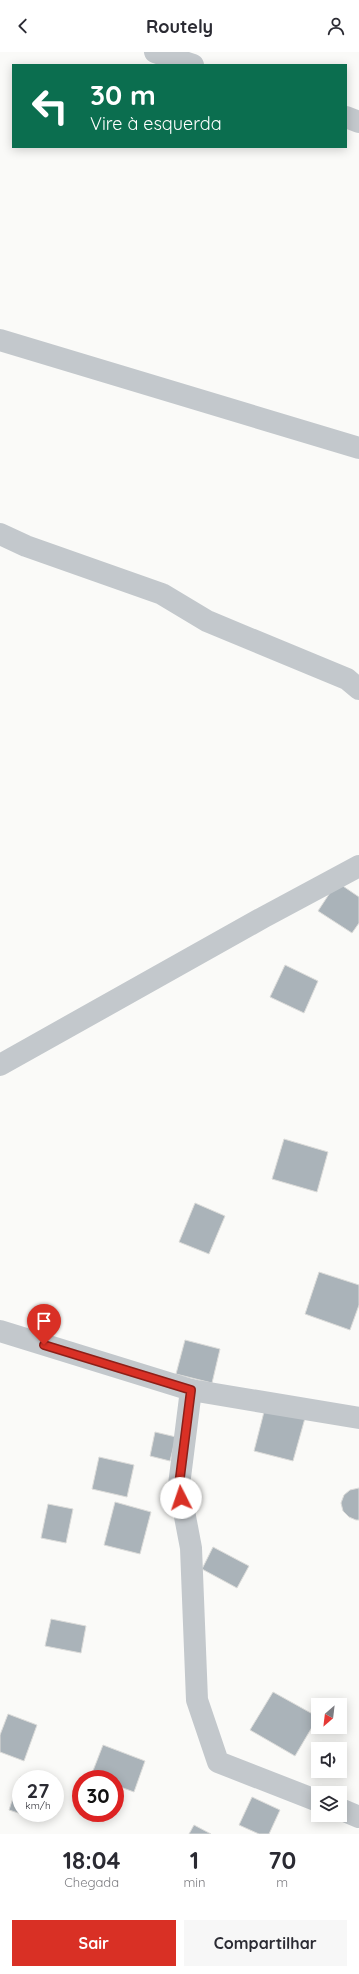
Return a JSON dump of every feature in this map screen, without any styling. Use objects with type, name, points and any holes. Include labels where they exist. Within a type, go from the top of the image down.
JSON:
[{"type":"street","points":[[155,52],[190,64]]},
{"type":"street","points":[[347,117],[359,122]]},
{"type":"street","points":[[0,340],[359,448]]},
{"type":"street","points":[[0,534],[26,546],[162,594],[208,621],[347,679],[359,688]]},
{"type":"street","points":[[0,1065],[264,917],[359,866]]},
{"type":"street","points":[[0,1331],[191,1390],[359,1418]]},
{"type":"street","points":[[191,1390],[179,1485],[191,1548],[197,1700],[218,1762],[311,1798]]},
{"type":"street","points":[[347,1812],[359,1816]]},
{"type":"building","points":[[337,882],[359,897],[359,923],[352,933],[318,911]]},
{"type":"building","points":[[285,965],[318,981],[304,1013],[270,997]]},
{"type":"building","points":[[284,1139],[328,1152],[317,1192],[272,1179]]},
{"type":"building","points":[[195,1203],[225,1216],[209,1254],[179,1242]]},
{"type":"building","points":[[319,1272],[359,1285],[359,1305],[350,1330],[305,1314]]},
{"type":"building","points":[[185,1340],[220,1349],[212,1383],[176,1374]]},
{"type":"building","points":[[265,1408],[305,1418],[293,1461],[254,1451]]},
{"type":"building","points":[[155,1432],[176,1437],[170,1461],[150,1456]]},
{"type":"building","points":[[99,1457],[134,1465],[127,1497],[92,1489]]},
{"type":"building","points":[[359,1488],[359,1520],[356,1520],[349,1517],[343,1511],[341,1503],[344,1495],[350,1490]]},
{"type":"building","points":[[115,1502],[151,1512],[140,1554],[104,1545]]},
{"type":"building","points":[[48,1504],[73,1509],[66,1543],[41,1538]]},
{"type":"building","points":[[213,1547],[249,1566],[237,1588],[202,1569]]},
{"type":"building","points":[[51,1619],[86,1626],[81,1653],[45,1646]]},
{"type":"building","points":[[273,1692],[311,1713],[311,1729],[295,1756],[250,1730]]},
{"type":"building","points":[[8,1714],[37,1725],[24,1761],[0,1752],[0,1735]]},
{"type":"building","points":[[103,1745],[145,1761],[134,1792],[124,1788],[124,1770],[93,1770]]},
{"type":"building","points":[[252,1797],[280,1810],[269,1834],[259,1834],[239,1825]]},
{"type":"building","points":[[12,1801],[12,1811],[9,1810]]},
{"type":"building","points":[[194,1825],[211,1834],[189,1834]]},
{"type":"route","points":[[44,1345],[191,1390],[179,1485],[181,1498]]}]
